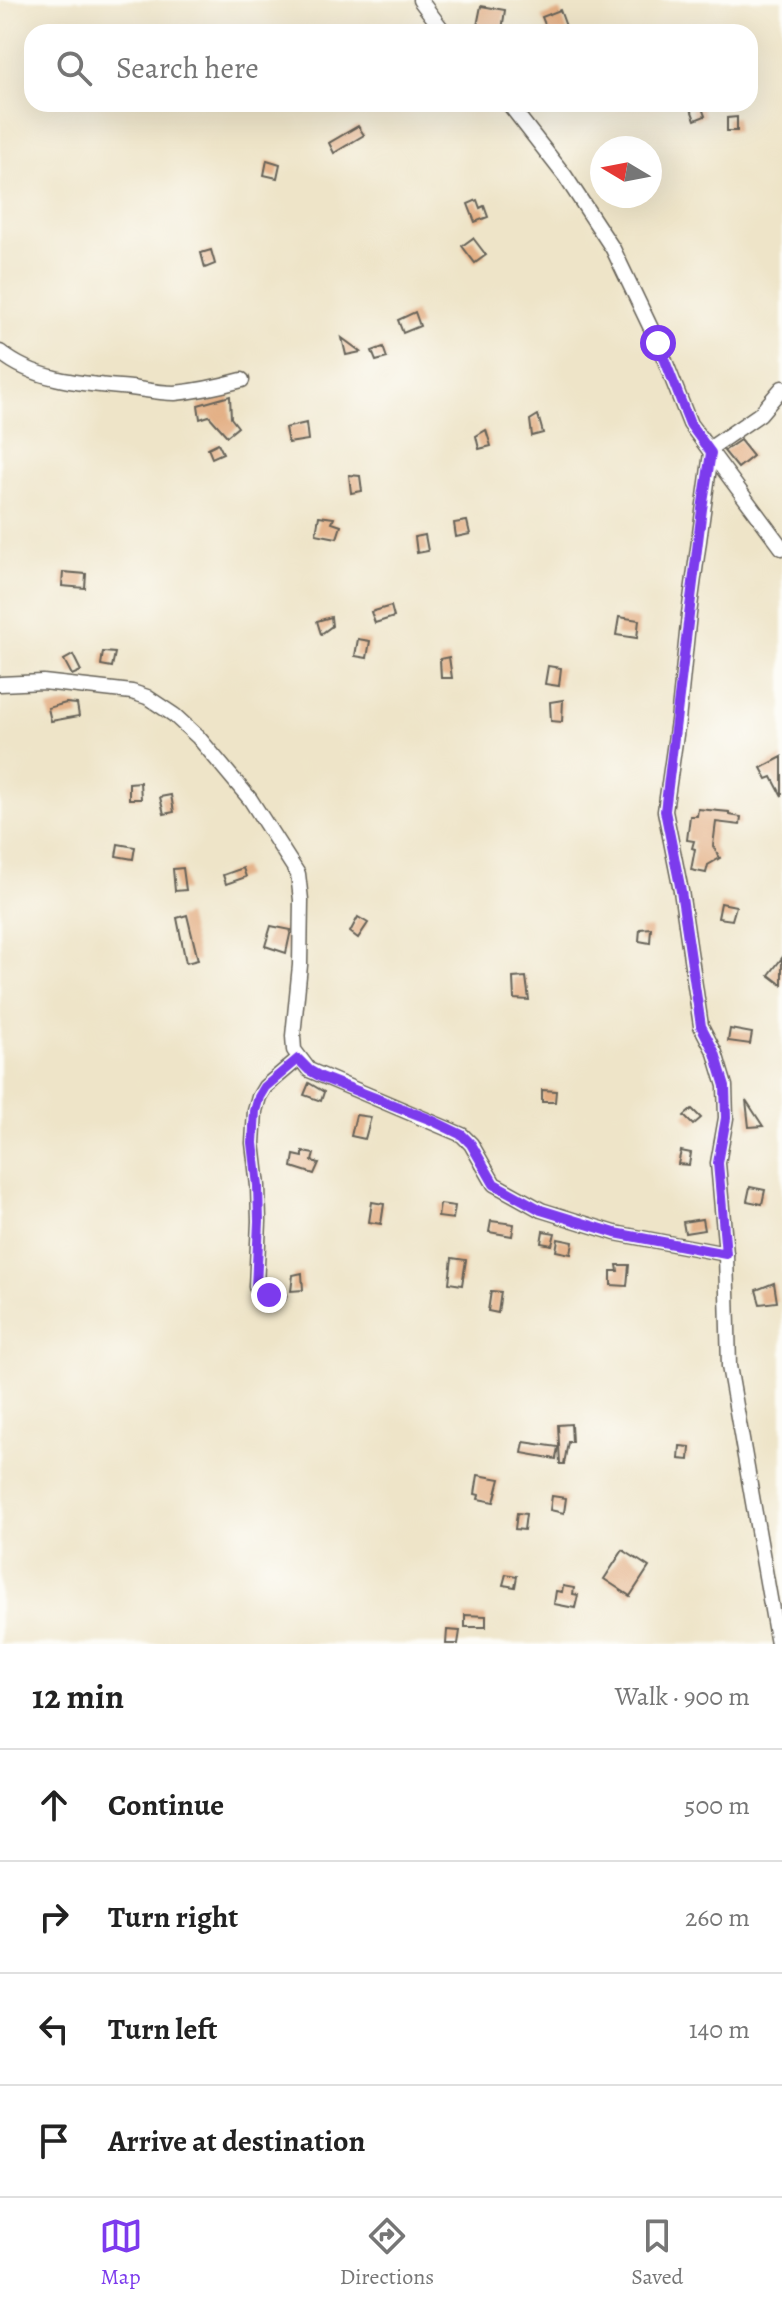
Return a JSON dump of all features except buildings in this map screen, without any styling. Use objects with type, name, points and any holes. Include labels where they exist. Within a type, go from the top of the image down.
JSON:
[{"type":"street","points":[[420,0],[438,24]]},
{"type":"street","points":[[515,112],[565,176],[613,249],[658,343],[690,424],[782,548]]},
{"type":"street","points":[[0,352],[37,373],[72,382],[173,393],[242,380]]},
{"type":"street","points":[[778,1644],[731,1384],[726,1254],[718,1163],[726,1118],[725,1086],[715,1053],[701,1026],[665,811],[710,451],[760,414],[782,388]]},
{"type":"street","points":[[0,684],[43,682],[132,692],[147,697],[174,715],[198,737],[250,799],[298,874],[301,900],[300,965],[293,1036],[298,1059],[309,1070],[462,1135],[471,1144],[494,1184],[541,1210],[615,1233],[726,1254]]},
{"type":"street","points":[[279,1296],[262,1294],[256,1287],[258,1186],[252,1127],[259,1097],[278,1075],[298,1059]]},
{"type":"route","points":[[269,1295],[262,1294],[256,1287],[258,1186],[252,1127],[259,1097],[265,1087],[298,1059],[321,1077],[462,1135],[471,1144],[494,1184],[541,1210],[615,1233],[726,1254],[718,1163],[726,1118],[725,1086],[715,1053],[701,1026],[681,891],[665,811],[711,453],[690,424],[658,343]]}]
